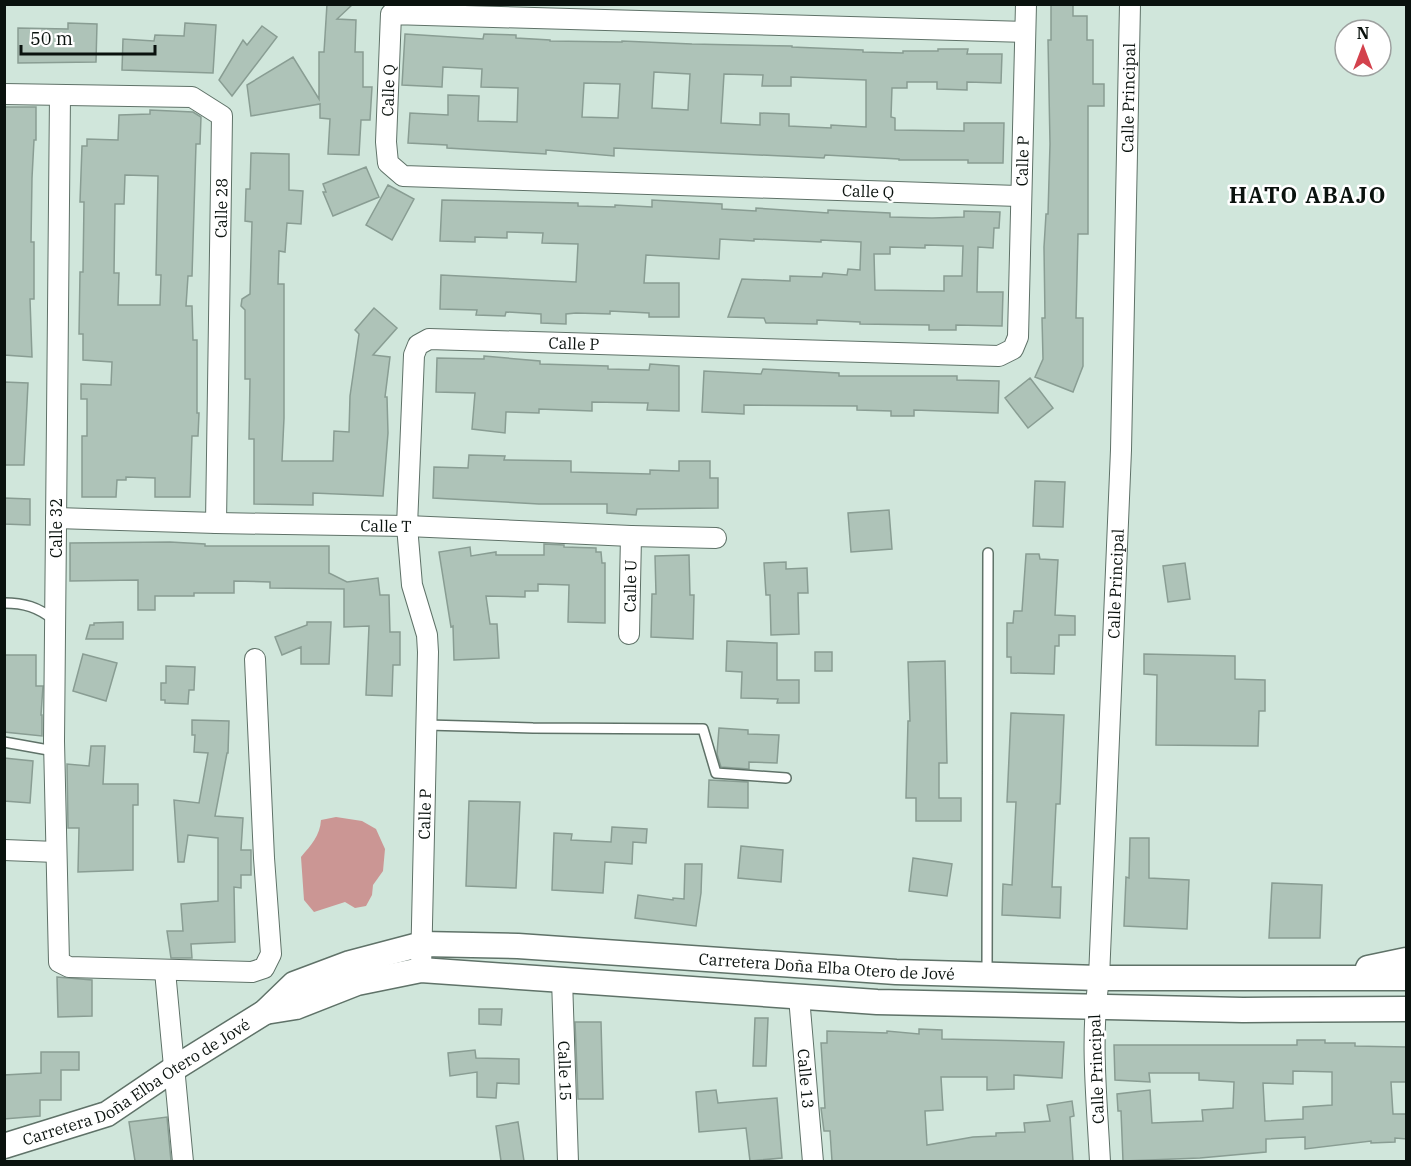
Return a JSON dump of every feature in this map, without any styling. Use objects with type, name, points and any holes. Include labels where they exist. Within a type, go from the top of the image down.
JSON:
[{"type":"street","name":"Calle P","points":[[421,970],[428,644],[412,585],[407,526],[414,355],[418,345],[429,339],[999,356],[1013,349],[1018,337],[1026,4]]},
{"type":"street","name":"Calle Principal","points":[[1100,1161],[1094,1007],[1099,978],[1121,450],[1130,4]]},
{"type":"street","name":"Calle Q","points":[[1021,196],[403,176],[388,163],[386,142],[391,14],[1025,32]]},
{"type":"street","name":"Calle 28","points":[[4,94],[192,98],[222,116],[216,524]]},
{"type":"street","name":"Calle 32","points":[[60,95],[54,751],[59,962],[69,968],[165,971]]},
{"type":"street","name":"Calle T","points":[[56,518],[216,524],[407,526],[716,538]]},
{"type":"street","name":"Calle U","points":[[629,634],[631,536]]},
{"type":"street","points":[[183,1161],[176,1068],[165,971],[252,972],[264,968],[272,954],[264,858],[255,659]]},
{"type":"street","points":[[4,850],[56,852]]},
{"type":"street","name":"Carretera Doña Elba Otero de Jové","points":[[4,1146],[106,1114],[265,1012],[294,984],[350,963],[422,944],[518,946],[796,966],[987,975],[1099,978],[1407,978]]},
{"type":"street","points":[[1338,978],[1371,967],[1407,960]]},
{"type":"street","name":"Carretera Doña Elba Otero de Jové","points":[[265,1012],[296,1007],[357,983],[421,970],[878,1002],[1243,1010],[1407,1009]]},
{"type":"street","name":"Calle 15","points":[[562,979],[568,1161]]},
{"type":"street","name":"Calle 13","points":[[799,997],[813,1161]]},
{"type":"lane","points":[[987,975],[988,553]]},
{"type":"lane","points":[[4,603],[22,603],[42,610],[56,621]]},
{"type":"lane","points":[[427,725],[703,729],[716,773],[786,778]]},
{"type":"lane","points":[[4,742],[54,751]]},
{"type":"shaded area","points":[[336,817],[362,821],[376,829],[385,849],[383,871],[373,885],[372,895],[366,906],[355,908],[345,902],[314,912],[304,900],[301,857],[317,836],[321,820]]},
{"type":"building","points":[[327,4],[353,4],[337,19],[356,20],[355,52],[363,52],[363,87],[372,87],[370,120],[361,120],[359,155],[328,154],[330,119],[320,118],[320,104],[251,116],[247,85],[293,57],[319,99],[319,52],[324,52]]},
{"type":"building","points":[[1051,5],[1073,5],[1073,16],[1087,16],[1087,40],[1093,40],[1093,84],[1104,84],[1104,106],[1088,106],[1088,234],[1078,234],[1076,318],[1083,318],[1083,366],[1073,392],[1035,377],[1043,359],[1042,318],[1045,318],[1044,247],[1046,214],[1048,214],[1050,144],[1048,40],[1051,40]]},
{"type":"building","points":[[68,23],[97,24],[96,62],[18,63],[18,28],[68,29]]},
{"type":"building","points":[[185,23],[216,25],[213,73],[122,70],[123,39],[154,41],[155,35],[184,36]]},
{"type":"building","points":[[262,26],[277,37],[232,96],[219,80],[243,40],[247,45]]},
{"type":"building","points":[[405,34],[483,39],[484,34],[516,35],[516,38],[550,41],[792,46],[863,50],[863,52],[903,53],[903,51],[968,49],[967,54],[1002,54],[1001,83],[967,82],[967,90],[937,89],[937,82],[907,82],[907,88],[892,88],[891,117],[895,118],[895,130],[964,131],[964,123],[1004,123],[1003,163],[825,155],[824,158],[614,148],[614,156],[546,150],[546,154],[447,148],[447,145],[408,143],[410,113],[448,115],[448,95],[479,96],[478,121],[517,122],[518,88],[481,87],[482,69],[443,67],[442,87],[402,85]],"holes":[[[654,72],[690,74],[688,110],[652,108]],[[724,74],[763,75],[762,86],[791,86],[791,77],[866,80],[866,127],[789,126],[789,114],[760,113],[760,125],[721,123]],[[584,83],[620,84],[618,118],[582,117]]]},
{"type":"building","points":[[4,107],[36,107],[31,242],[34,242],[34,299],[30,299],[32,357],[4,355]]},
{"type":"building","points":[[150,110],[193,112],[201,117],[200,144],[196,144],[192,276],[188,276],[186,306],[192,306],[193,340],[197,340],[197,413],[199,413],[198,436],[192,436],[190,497],[155,497],[155,478],[126,477],[126,480],[117,480],[116,497],[82,497],[82,436],[87,436],[87,399],[81,399],[81,384],[111,385],[112,362],[83,360],[83,334],[79,334],[80,272],[83,272],[84,202],[80,202],[82,146],[87,146],[87,139],[118,140],[119,115],[150,114]],"holes":[[[125,175],[158,176],[156,275],[161,275],[160,305],[118,305],[119,273],[114,273],[115,204],[124,204]]]},
{"type":"building","points":[[251,153],[289,154],[289,190],[303,191],[301,224],[287,223],[285,252],[279,251],[278,284],[284,284],[282,461],[333,461],[334,431],[349,432],[350,396],[359,334],[355,330],[374,308],[397,328],[373,355],[390,357],[385,397],[387,397],[388,433],[383,496],[313,493],[313,505],[254,504],[254,439],[249,439],[250,379],[245,379],[245,310],[241,306],[242,299],[250,294],[252,222],[245,221],[246,189],[250,189]]},
{"type":"building","points":[[366,167],[379,197],[333,216],[323,192],[326,192],[323,184]]},
{"type":"building","points":[[388,185],[414,199],[392,240],[366,225]]},
{"type":"building","points":[[442,200],[652,207],[652,200],[722,204],[722,209],[756,211],[756,208],[828,213],[828,210],[890,213],[890,217],[932,218],[964,217],[964,211],[1000,212],[999,228],[994,228],[993,248],[978,247],[977,292],[1003,292],[1002,326],[956,325],[956,330],[929,330],[929,325],[860,324],[860,322],[817,320],[817,324],[766,323],[764,318],[728,317],[742,279],[790,281],[790,276],[822,277],[823,273],[847,275],[848,269],[860,270],[861,242],[821,240],[821,242],[720,239],[719,259],[646,255],[644,283],[679,283],[679,317],[649,317],[649,313],[610,311],[610,314],[576,313],[566,314],[566,324],[541,323],[541,314],[506,312],[505,316],[476,315],[477,310],[440,309],[441,275],[576,282],[578,244],[542,243],[543,233],[507,232],[507,238],[475,237],[475,242],[440,241]],"holes":[[[963,246],[962,276],[944,276],[944,291],[875,290],[874,254],[890,254],[890,247]]]},
{"type":"building","points":[[484,356],[540,361],[540,364],[608,366],[608,369],[649,370],[650,364],[679,366],[679,411],[647,410],[648,403],[592,402],[592,411],[539,409],[539,413],[506,412],[505,433],[472,429],[475,393],[436,392],[437,358],[484,359]]},
{"type":"building","points":[[763,369],[839,373],[839,376],[957,376],[957,380],[999,381],[998,413],[914,410],[914,416],[891,416],[891,411],[857,410],[857,406],[744,405],[744,414],[702,412],[704,371],[761,374]]},
{"type":"building","points":[[1030,378],[1053,408],[1028,428],[1005,398]]},
{"type":"building","points":[[4,382],[28,383],[24,465],[4,465]]},
{"type":"building","points":[[469,455],[505,456],[504,460],[571,461],[571,472],[650,474],[650,470],[679,471],[679,461],[710,461],[710,478],[718,478],[718,508],[637,509],[636,515],[607,513],[607,504],[539,504],[433,498],[434,467],[468,468]]},
{"type":"building","points":[[1035,481],[1065,482],[1063,527],[1033,526]]},
{"type":"building","points":[[4,498],[30,499],[30,525],[4,524]]},
{"type":"building","points":[[889,510],[892,549],[851,552],[848,513]]},
{"type":"building","points":[[70,543],[205,544],[205,546],[329,546],[329,573],[347,582],[378,578],[380,595],[389,595],[390,632],[400,632],[400,665],[393,665],[392,696],[366,695],[369,626],[344,627],[344,589],[270,588],[270,582],[234,581],[234,593],[155,596],[155,610],[138,610],[138,580],[70,581]]},
{"type":"building","points":[[544,544],[596,548],[596,552],[601,552],[602,563],[605,563],[605,623],[568,622],[569,585],[538,584],[538,591],[525,591],[525,597],[486,596],[490,624],[497,624],[499,658],[454,660],[453,626],[451,627],[439,552],[470,547],[471,556],[496,552],[496,555],[544,555]]},
{"type":"building","points":[[1026,554],[1039,554],[1040,559],[1058,560],[1055,615],[1075,616],[1075,635],[1059,635],[1059,646],[1055,646],[1054,674],[1011,673],[1011,657],[1007,657],[1007,623],[1013,623],[1014,611],[1022,611]]},
{"type":"building","points":[[689,555],[690,595],[694,595],[693,639],[651,637],[652,594],[656,594],[655,556]]},
{"type":"building","points":[[786,562],[786,569],[807,568],[808,593],[798,593],[799,634],[771,635],[770,595],[766,595],[764,563]]},
{"type":"building","points":[[1185,563],[1190,599],[1168,602],[1163,566]]},
{"type":"building","points":[[123,622],[123,639],[86,639],[90,625],[94,623]]},
{"type":"building","points":[[307,622],[331,622],[329,664],[301,664],[301,647],[282,655],[275,637],[307,625]]},
{"type":"building","points":[[727,641],[777,643],[777,680],[799,680],[799,703],[777,703],[778,699],[741,698],[742,672],[726,671]]},
{"type":"building","points":[[815,652],[832,652],[832,671],[815,671]]},
{"type":"building","points":[[83,654],[117,663],[106,701],[73,691]]},
{"type":"building","points":[[1144,654],[1235,656],[1235,679],[1265,680],[1265,711],[1259,711],[1258,746],[1156,745],[1157,675],[1144,674]]},
{"type":"building","points":[[4,655],[36,655],[36,686],[43,686],[42,736],[4,732]]},
{"type":"building","points":[[945,661],[947,763],[939,763],[939,798],[961,798],[961,821],[916,821],[916,798],[906,798],[908,721],[910,721],[908,662]]},
{"type":"building","points":[[166,666],[195,667],[194,690],[189,690],[188,704],[165,703],[165,700],[161,700],[161,683],[166,683]]},
{"type":"building","points":[[1011,713],[1064,715],[1060,804],[1056,804],[1052,887],[1061,887],[1060,918],[1002,915],[1003,884],[1012,885],[1016,802],[1007,802]]},
{"type":"building","points":[[192,720],[229,721],[228,753],[215,816],[243,818],[241,850],[251,850],[251,875],[241,875],[241,888],[234,887],[235,942],[191,944],[192,958],[171,958],[167,931],[183,931],[181,904],[218,901],[218,838],[188,835],[184,862],[178,862],[174,800],[199,803],[208,753],[194,752],[195,735],[192,735]]},
{"type":"building","points":[[719,728],[748,730],[748,734],[779,735],[777,763],[749,762],[749,769],[721,767],[717,754]]},
{"type":"building","points":[[91,746],[105,746],[103,784],[138,784],[138,805],[133,805],[133,870],[78,872],[79,828],[68,828],[67,764],[89,766]]},
{"type":"building","points":[[4,758],[33,761],[30,803],[4,801]]},
{"type":"building","points":[[709,780],[748,782],[748,808],[708,807]]},
{"type":"building","points":[[469,801],[520,802],[516,888],[466,886]]},
{"type":"building","points":[[612,827],[647,829],[646,843],[633,842],[632,864],[605,862],[603,893],[552,890],[554,833],[572,834],[571,840],[611,842]]},
{"type":"building","points":[[1130,838],[1149,838],[1149,878],[1189,880],[1187,929],[1124,926]]},
{"type":"building","points":[[741,846],[783,850],[781,882],[738,878]]},
{"type":"building","points":[[913,858],[952,864],[947,896],[909,891]]},
{"type":"building","points":[[685,864],[702,864],[696,926],[635,918],[638,895],[673,900],[673,898],[684,899]]},
{"type":"building","points":[[1272,883],[1322,885],[1320,938],[1269,938]]},
{"type":"building","points":[[57,977],[92,980],[92,1016],[58,1017]]},
{"type":"building","points":[[479,1009],[502,1009],[501,1025],[479,1024]]},
{"type":"building","points":[[755,1018],[768,1018],[766,1066],[753,1066]]},
{"type":"building","points":[[575,1022],[601,1022],[603,1099],[578,1099]]},
{"type":"building","points":[[919,1029],[942,1030],[942,1039],[1064,1042],[1062,1078],[1014,1075],[1014,1089],[987,1090],[987,1077],[941,1077],[943,1110],[925,1111],[927,1145],[973,1137],[996,1136],[996,1133],[1025,1132],[1024,1123],[1050,1121],[1047,1105],[1072,1101],[1074,1116],[1070,1117],[1073,1161],[832,1161],[830,1131],[824,1131],[821,1108],[825,1108],[821,1043],[827,1043],[827,1031],[887,1033],[887,1031],[919,1034]]},
{"type":"building","points":[[1297,1040],[1325,1040],[1325,1043],[1355,1043],[1355,1046],[1407,1047],[1407,1082],[1391,1082],[1393,1114],[1407,1114],[1407,1139],[1395,1138],[1395,1142],[1371,1143],[1371,1141],[1305,1149],[1305,1137],[1266,1139],[1266,1152],[1200,1158],[1123,1161],[1121,1111],[1118,1111],[1117,1094],[1150,1090],[1152,1123],[1203,1121],[1202,1110],[1233,1108],[1234,1082],[1199,1080],[1199,1073],[1149,1073],[1150,1082],[1115,1080],[1114,1045],[1297,1045]],"holes":[[[1293,1071],[1332,1072],[1332,1105],[1303,1107],[1303,1119],[1265,1121],[1263,1083],[1293,1084]]]},
{"type":"building","points":[[475,1050],[476,1058],[519,1059],[519,1084],[497,1083],[496,1098],[477,1097],[477,1072],[450,1076],[448,1053]]},
{"type":"building","points":[[41,1052],[79,1052],[79,1070],[61,1070],[61,1100],[40,1100],[40,1116],[4,1119],[4,1075],[41,1073]]},
{"type":"building","points":[[716,1090],[718,1103],[777,1098],[782,1158],[750,1161],[746,1128],[699,1132],[696,1092]]},
{"type":"building","points":[[167,1117],[171,1161],[135,1161],[129,1122]]},
{"type":"building","points":[[518,1122],[524,1161],[501,1161],[496,1126]]},
{"type":"district","name":"HATO ABAJO","points":[[1308,195]]}]
